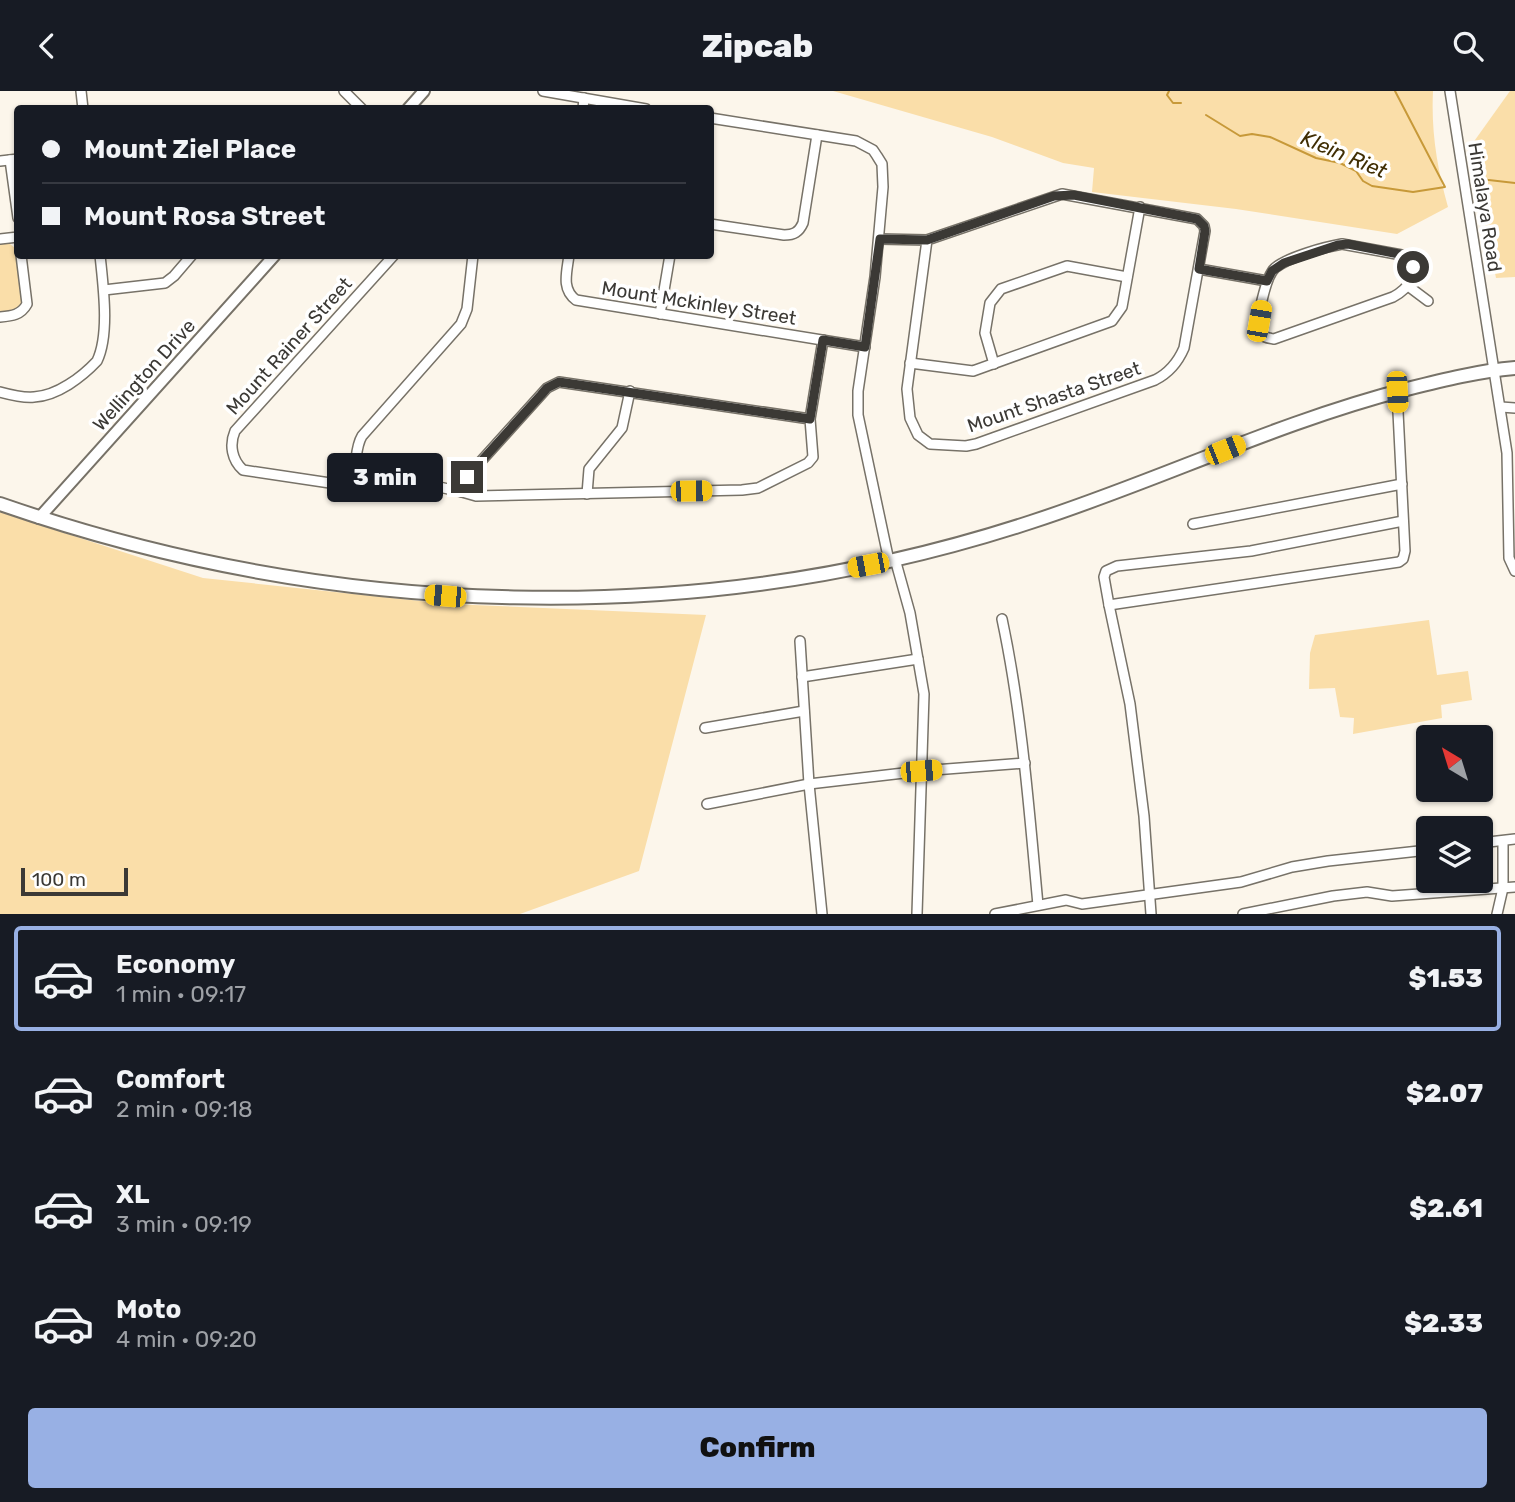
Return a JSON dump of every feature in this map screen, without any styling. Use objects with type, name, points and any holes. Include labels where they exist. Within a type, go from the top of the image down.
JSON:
[{"type":"main road","points":[[0,504],[114,541],[244,571],[333,585],[445,596],[550,599],[653,595],[756,584],[892,560],[1030,523],[1330,411],[1397,392],[1493,370],[1515,368]]},
{"type":"street","points":[[344,91],[358,105]]},
{"type":"street","points":[[412,105],[424,91]]},
{"type":"street","points":[[544,91],[623,105]]},
{"type":"street","name":"Himalaya Road","points":[[1450,91],[1493,370],[1511,453],[1509,558],[1515,571]]},
{"type":"street","points":[[583,105],[584,98]]},
{"type":"street","points":[[714,119],[856,141],[873,150],[882,164],[880,239],[858,391],[858,415],[892,560],[910,613],[924,694],[917,914]]},
{"type":"street","points":[[714,225],[784,235],[799,230],[803,223],[817,135]]},
{"type":"street","points":[[9,160],[14,192]]},
{"type":"street","name":"Mount Shasta Street","points":[[880,239],[927,240],[1062,194],[1189,216],[1201,222],[1205,231],[1180,358],[1164,376],[1144,385],[976,445],[930,444],[918,435],[910,418],[906,398],[927,240]]},
{"type":"street","points":[[910,363],[973,371],[1112,321],[1122,307],[1140,207]]},
{"type":"street","points":[[1348,244],[1407,256],[1413,263],[1414,270],[1408,286],[1393,297],[1274,339],[1264,336],[1259,327],[1267,281],[1272,271],[1284,263],[1348,244]]},
{"type":"street","points":[[0,317],[17,314],[23,311],[27,304],[21,259]]},
{"type":"street","points":[[0,392],[32,398],[44,396],[58,390],[93,365],[101,351],[104,290],[100,259]]},
{"type":"street","points":[[104,290],[165,283],[189,259]]},
{"type":"street","name":"Wellington Drive","points":[[39,518],[271,259]]},
{"type":"street","name":"Mount Rainer Street","points":[[390,259],[235,431],[232,449],[243,470],[330,483],[342,483],[350,478],[362,436],[461,324],[467,309],[473,259]]},
{"type":"street","name":"Mount Mckinley Street","points":[[569,259],[566,285],[573,298],[584,303],[865,347]]},
{"type":"street","points":[[660,314],[669,259]]},
{"type":"street","points":[[994,364],[985,333],[990,303],[1001,289],[1063,266],[1127,277]]},
{"type":"street","points":[[1199,269],[1267,281]]},
{"type":"street","points":[[1408,286],[1428,301]]},
{"type":"street","points":[[430,485],[476,496],[758,488],[811,460],[814,449],[810,419],[823,340]]},
{"type":"street","points":[[462,492],[464,483],[473,470],[541,395],[554,384],[565,381],[810,419]]},
{"type":"street","points":[[587,494],[589,469],[622,428],[630,391]]},
{"type":"street","points":[[1109,605],[1390,565],[1403,559],[1405,551],[1397,392]]},
{"type":"street","points":[[1501,407],[1515,408]]},
{"type":"street","points":[[1194,524],[1402,484]]},
{"type":"street","points":[[1151,914],[1130,704],[1109,605],[1104,577],[1106,571],[1111,568],[1251,551],[1403,521]]},
{"type":"street","points":[[1002,619],[1025,763],[1038,905]]},
{"type":"street","points":[[800,641],[809,784],[822,914]]},
{"type":"street","points":[[802,677],[918,659]]},
{"type":"street","points":[[705,728],[804,711]]},
{"type":"street","points":[[707,804],[809,784],[921,771],[1025,763]]},
{"type":"street","points":[[1493,842],[1515,839]]},
{"type":"street","points":[[1497,914],[1503,888],[1503,841]]},
{"type":"street","points":[[995,914],[1066,900],[1082,904],[1241,883],[1292,867],[1416,851]]},
{"type":"street","points":[[1243,914],[1367,892],[1392,896],[1515,887]]},
{"type":"shaded area","points":[[833,91],[1433,91],[1436,149],[1448,207],[1397,234],[1236,209],[1092,192],[1094,168],[1063,163],[992,137]]},
{"type":"shaded area","points":[[1510,91],[1515,91],[1515,277],[1496,278],[1470,147]]},
{"type":"shaded area","points":[[0,244],[10,244],[14,247],[22,303],[17,310],[0,312]]},
{"type":"shaded area","points":[[0,512],[203,578],[449,604],[706,615],[639,871],[520,914],[0,914]]},
{"type":"shaded area","points":[[1429,620],[1437,675],[1468,671],[1472,700],[1441,705],[1442,718],[1353,734],[1354,718],[1340,717],[1335,688],[1309,689],[1310,653],[1315,635]]},
{"type":"waterway","name":"Klein Riet","points":[[1169,91],[1167,95],[1173,103],[1181,103]]},
{"type":"waterway","name":"Klein Riet","points":[[1206,115],[1240,136],[1252,134],[1270,137],[1316,158],[1340,163],[1356,171],[1363,181],[1372,186],[1413,192],[1445,187],[1395,91]]},
{"type":"waterway","name":"Klein Riet","points":[[1480,179],[1515,183]]},
{"type":"route","points":[[467,477],[547,388],[559,382],[810,419],[823,340],[865,347],[880,239],[927,240],[1062,194],[1197,219],[1205,231],[1199,269],[1267,281],[1272,271],[1284,263],[1342,244],[1404,255],[1410,258],[1413,267]]}]
